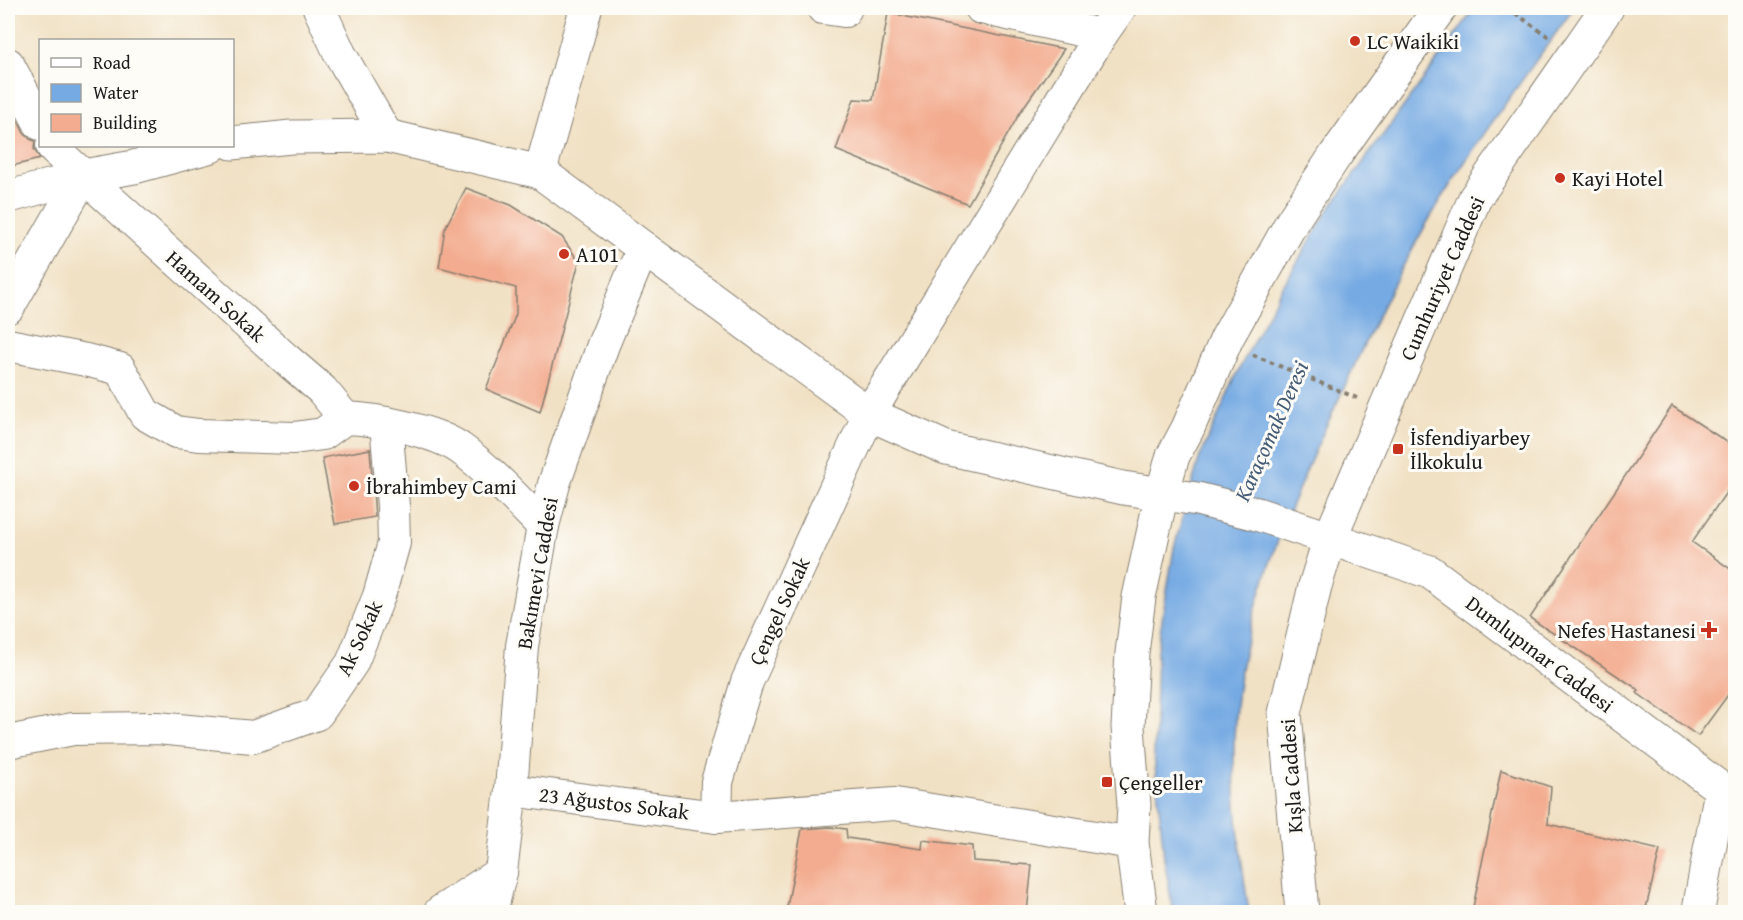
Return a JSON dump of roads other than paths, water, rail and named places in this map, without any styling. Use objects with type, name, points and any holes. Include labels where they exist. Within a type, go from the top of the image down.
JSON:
[{"type":"main road","points":[[1141,912],[1132,843],[1134,805],[1128,727],[1132,653],[1139,597],[1162,493],[1173,456],[1188,428],[1227,338],[1293,220],[1335,156],[1440,8]]},
{"type":"main road","name":"Cumhuriyet Caddesi","points":[[1330,537],[1475,198],[1607,8]]},
{"type":"main road","points":[[234,143],[291,137],[387,136],[540,172]]},
{"type":"main road","points":[[8,307],[83,176],[134,167],[207,147]]},
{"type":"main road","name":"Dumlupınar Caddesi","points":[[540,172],[869,414],[946,448],[1123,488],[1197,499],[1257,514],[1430,572],[1728,794]]},
{"type":"main road","name":"Kışla Caddesi","points":[[1302,912],[1285,712],[1315,586],[1330,537]]},
{"type":"street","points":[[319,8],[340,54],[387,136]]},
{"type":"street","points":[[540,172],[586,8]]},
{"type":"street","points":[[823,8],[844,11],[846,8]]},
{"type":"street","points":[[981,8],[1101,35]]},
{"type":"street","name":"Çengel Sokak","points":[[716,817],[717,782],[747,682],[869,414],[1101,35],[1120,8]]},
{"type":"street","points":[[8,64],[39,122]]},
{"type":"street","name":"Hamam Sokak","points":[[53,147],[322,390],[345,418]]},
{"type":"street","points":[[8,197],[83,176]]},
{"type":"street","name":"Bakımevi Caddesi","points":[[491,912],[501,872],[511,790],[522,646],[543,526],[554,484],[603,345],[643,248]]},
{"type":"street","points":[[8,345],[120,369],[145,414],[176,432],[199,435],[294,438],[323,434],[345,418],[387,423],[425,433],[460,448],[543,526]]},
{"type":"street","name":"Ak Sokak","points":[[8,742],[73,729],[158,728],[253,737],[316,714],[352,663],[379,596],[394,543],[387,423]]},
{"type":"street","name":"23 Ağustos Sokak","points":[[511,790],[716,817],[896,804],[1132,843]]},
{"type":"street","points":[[1698,912],[1728,794]]},
{"type":"street","points":[[440,912],[501,872]]},
{"type":"water","name":"Karaçomak Deresi","points":[[1475,8],[1574,8],[1468,157],[1418,239],[1339,399],[1274,550],[1246,643],[1236,705],[1235,794],[1249,912],[1173,912],[1164,858],[1154,755],[1157,650],[1174,548],[1199,459],[1237,373],[1280,291],[1327,212]]},
{"type":"place","name":"LC Waikiki","points":[[1355,41]]},
{"type":"place","name":"Kayi Hotel","points":[[1560,178]]},
{"type":"place","name":"A101","points":[[564,254]]},
{"type":"place","name":"İsfendiyarbey İlkokulu","points":[[1398,449]]},
{"type":"place","name":"İbrahimbey Cami","points":[[354,486]]},
{"type":"place","name":"Nefes Hastanesi","points":[[1709,630]]},
{"type":"place","name":"Çengeller","points":[[1107,782]]}]
